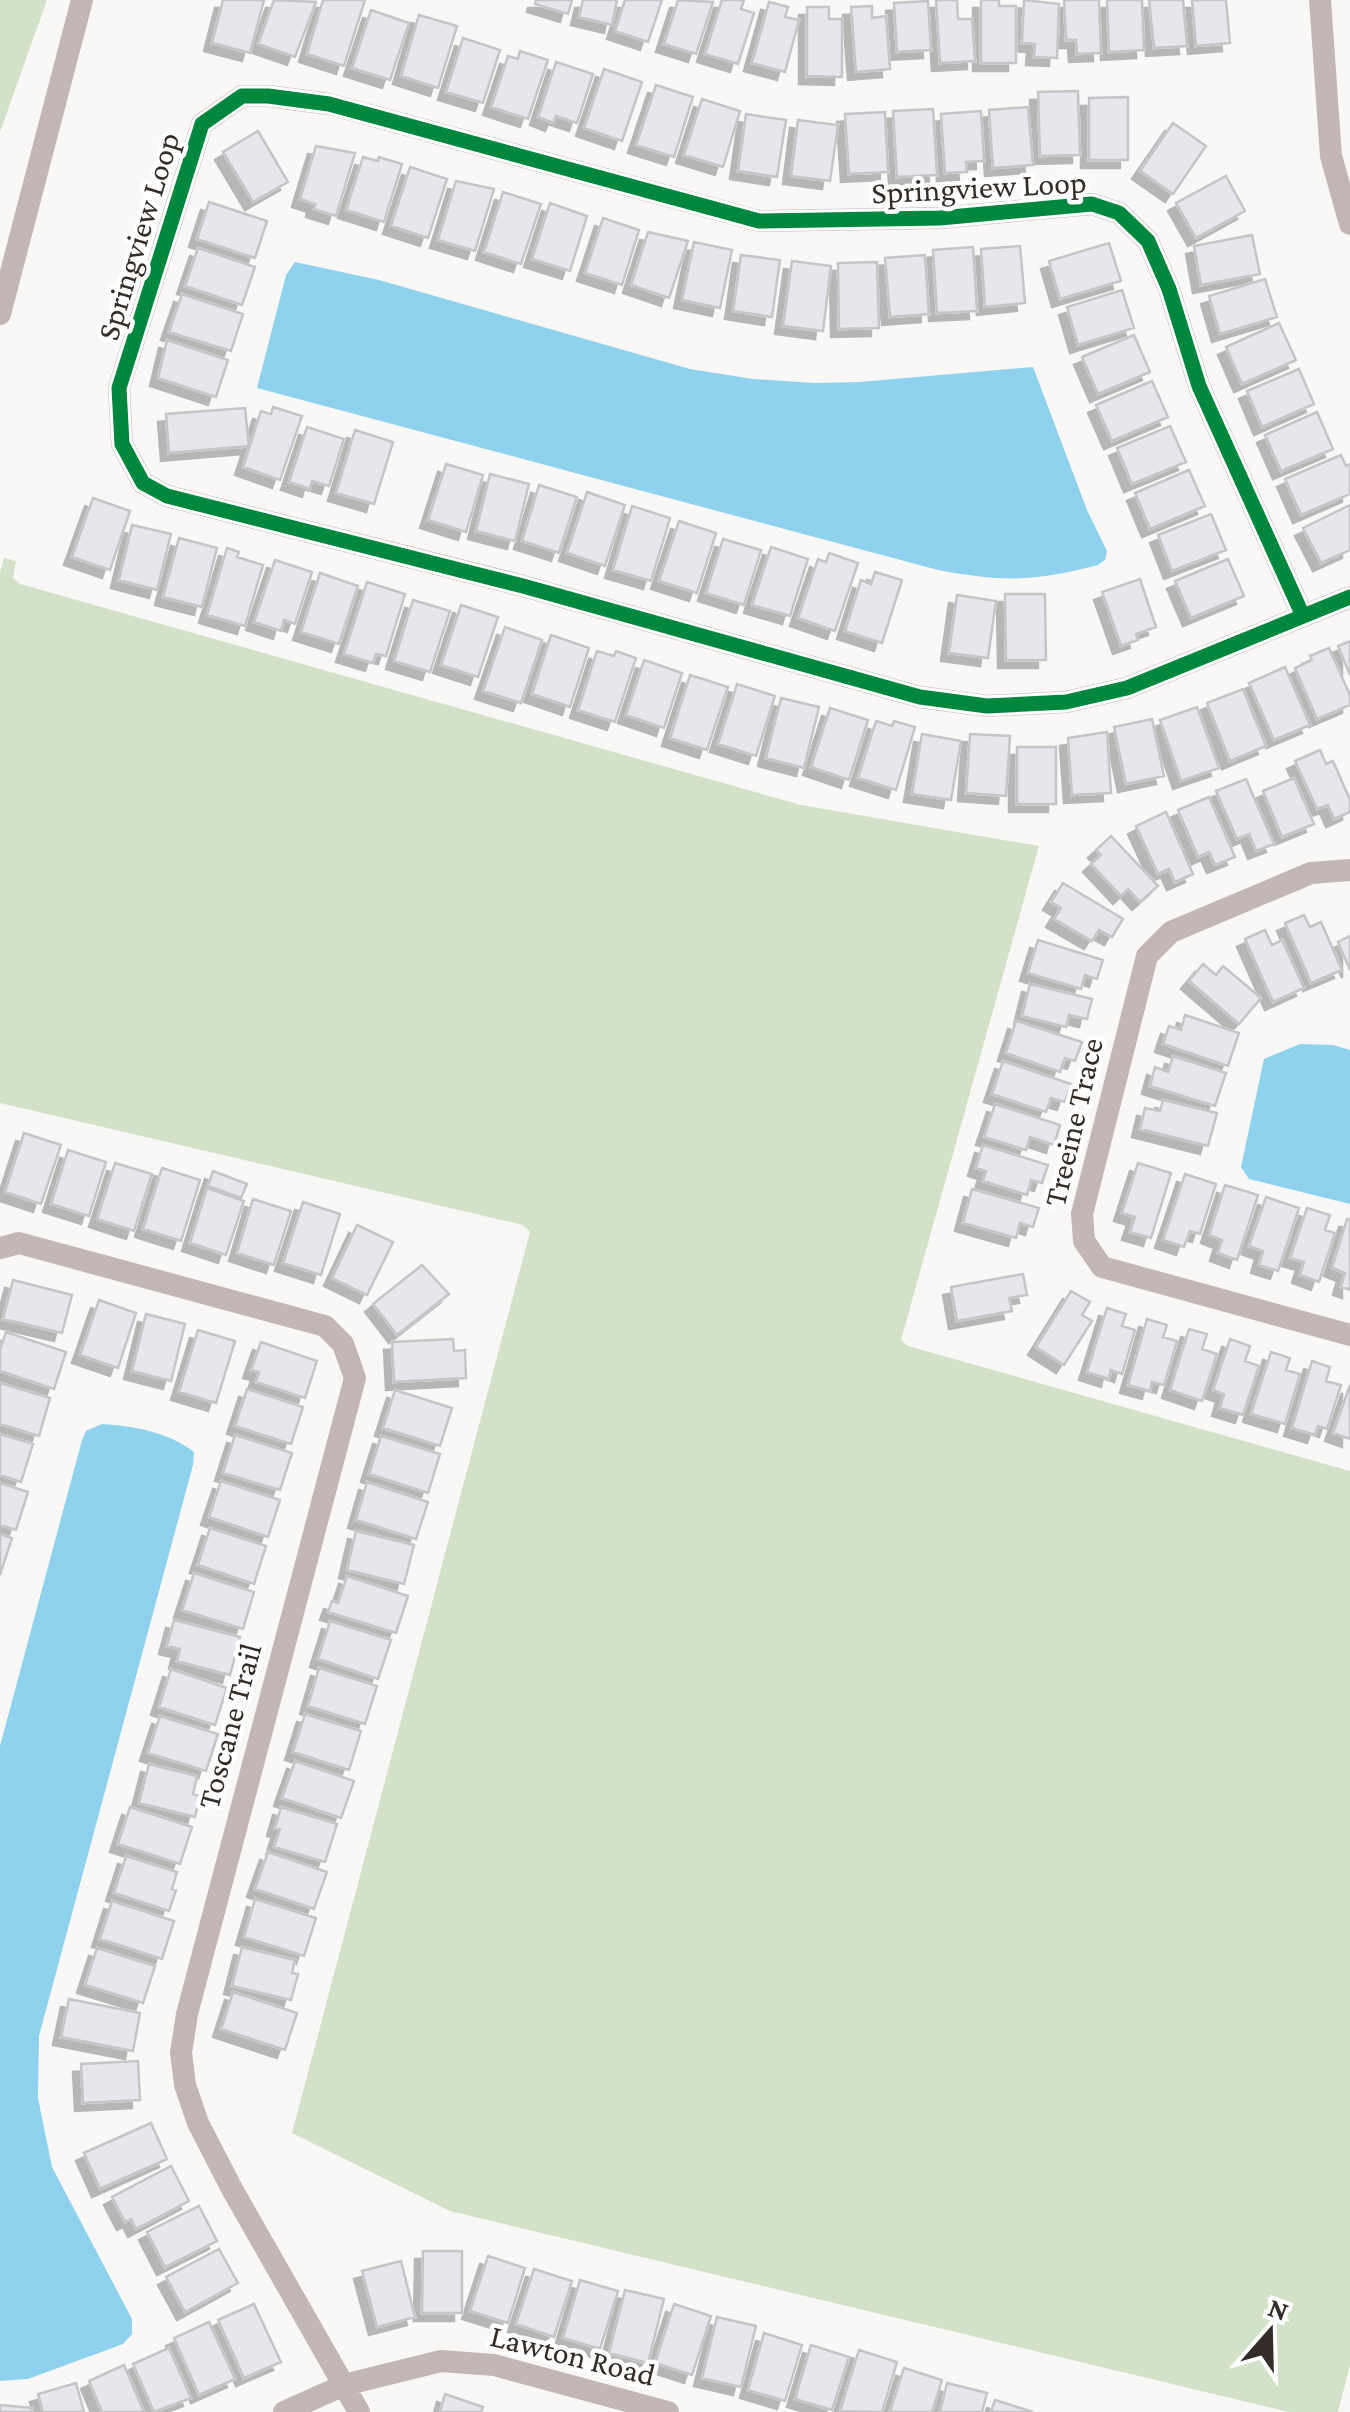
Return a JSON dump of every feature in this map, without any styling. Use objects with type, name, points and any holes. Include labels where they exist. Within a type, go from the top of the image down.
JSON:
[{"type":"street","points":[[0,314],[82,0]]},
{"type":"street","points":[[1320,0],[1331,156],[1350,224]]},
{"type":"street","name":"Springview Loop","points":[[1304,616],[1199,386],[1148,241],[1119,213],[1092,204],[940,218],[759,221],[329,104],[242,96],[202,124],[120,388],[122,444],[143,483],[168,496],[505,582],[920,696],[987,706],[1066,702],[1128,688],[1304,616],[1350,597]]},
{"type":"street","name":"Treeine Trace","points":[[1350,870],[1311,873],[1188,924],[1171,932],[1147,956],[1082,1214],[1084,1241],[1102,1267],[1350,1335]]},
{"type":"street","name":"Toscane Trail","points":[[0,1248],[19,1242],[325,1326],[344,1344],[356,1378],[181,2053],[185,2085],[198,2123],[360,2412]]},
{"type":"street","name":"Lawton Road","points":[[344,2384],[441,2361],[494,2366],[668,2412]]},
{"type":"street","points":[[284,2412],[344,2384]]},
{"type":"green space","points":[[0,0],[47,0],[0,132]]},
{"type":"green space","points":[[4,558],[16,561],[13,578],[20,584],[801,805],[1039,846],[901,1340],[908,1346],[1350,1471],[1350,2365],[1338,2412],[1289,2412],[450,2211],[292,2133],[530,1232],[523,1225],[0,1103],[0,573]]},
{"type":"water","points":[[295,262],[379,280],[690,369],[753,379],[859,382],[1033,367],[1087,510],[1107,551],[1105,560],[1075,571],[1036,577],[981,577],[938,570],[257,388],[286,275]]},
{"type":"water","points":[[1300,1044],[1350,1050],[1350,1204],[1249,1179],[1241,1167],[1264,1059]]},
{"type":"water","points":[[102,1424],[150,1431],[194,1452],[39,2036],[38,2098],[52,2167],[132,2319],[132,2334],[123,2344],[28,2379],[0,2381],[0,1746],[82,1440],[86,1431]]},
{"type":"building","points":[[223,0],[264,0],[250,53],[212,43]]},
{"type":"building","points":[[274,0],[316,2],[295,57],[258,44]]},
{"type":"building","points":[[323,0],[365,0],[344,66],[307,54]]},
{"type":"building","points":[[536,0],[572,0],[568,14],[535,4]]},
{"type":"building","points":[[583,0],[617,0],[612,25],[579,17]]},
{"type":"building","points":[[625,0],[662,0],[648,42],[615,31]]},
{"type":"building","points":[[678,0],[713,2],[696,54],[664,44]]},
{"type":"building","points":[[722,0],[744,0],[741,9],[754,13],[738,64],[705,54]]},
{"type":"building","points":[[936,0],[957,0],[958,19],[972,19],[975,61],[940,63]]},
{"type":"building","points":[[981,0],[999,0],[999,6],[1016,6],[1016,63],[981,63]]},
{"type":"building","points":[[1024,0],[1059,4],[1057,58],[1034,57],[1035,44],[1022,43]]},
{"type":"building","points":[[1064,0],[1099,0],[1101,53],[1077,54],[1076,40],[1066,40]]},
{"type":"building","points":[[1107,0],[1142,0],[1144,50],[1109,52]]},
{"type":"building","points":[[1149,0],[1183,0],[1187,46],[1154,48]]},
{"type":"building","points":[[1192,0],[1226,0],[1230,43],[1196,46]]},
{"type":"building","points":[[928,1],[931,50],[897,52],[894,3]]},
{"type":"building","points":[[769,2],[788,7],[785,17],[799,20],[785,72],[752,63]]},
{"type":"building","points":[[872,6],[872,18],[886,16],[890,69],[856,72],[851,7]]},
{"type":"building","points":[[807,7],[829,7],[829,19],[842,19],[842,77],[807,76]]},
{"type":"building","points":[[371,10],[409,23],[390,80],[352,68]]},
{"type":"building","points":[[419,15],[457,26],[438,88],[401,76]]},
{"type":"building","points":[[463,38],[500,50],[483,103],[446,92]]},
{"type":"building","points":[[520,51],[548,60],[528,119],[491,107],[508,56],[518,59]]},
{"type":"building","points":[[556,62],[593,74],[577,123],[556,116],[553,123],[538,117]]},
{"type":"building","points":[[604,69],[642,82],[622,141],[584,128]]},
{"type":"building","points":[[656,85],[693,97],[674,157],[636,145]]},
{"type":"building","points":[[1078,91],[1080,155],[1040,156],[1038,92]]},
{"type":"building","points":[[1128,97],[1128,160],[1089,160],[1089,98]]},
{"type":"building","points":[[702,99],[740,111],[723,167],[684,155]]},
{"type":"building","points":[[1028,107],[1033,165],[993,168],[989,110]]},
{"type":"building","points":[[933,109],[937,175],[897,177],[893,111]]},
{"type":"building","points":[[981,111],[984,161],[966,162],[967,172],[945,173],[941,114]]},
{"type":"building","points":[[885,112],[888,172],[849,174],[845,114]]},
{"type":"building","points":[[746,114],[786,120],[777,177],[738,171]]},
{"type":"building","points":[[798,120],[838,125],[830,181],[791,176]]},
{"type":"building","points":[[1173,123],[1206,146],[1173,194],[1140,171]]},
{"type":"building","points":[[258,131],[288,182],[253,202],[223,152]]},
{"type":"building","points":[[316,146],[355,153],[336,216],[314,209],[315,204],[300,199]]},
{"type":"building","points":[[363,157],[402,164],[384,222],[346,210]]},
{"type":"building","points":[[410,167],[447,179],[428,238],[391,226]]},
{"type":"building","points":[[1226,176],[1245,211],[1196,238],[1176,203]]},
{"type":"building","points":[[456,181],[494,189],[475,251],[438,240]]},
{"type":"building","points":[[503,192],[541,204],[521,264],[484,252]]},
{"type":"building","points":[[209,202],[267,221],[255,258],[197,239]]},
{"type":"building","points":[[550,203],[587,216],[570,271],[532,259]]},
{"type":"building","points":[[603,218],[639,230],[622,285],[585,273]]},
{"type":"building","points":[[648,232],[688,241],[669,298],[631,285]]},
{"type":"building","points":[[1252,235],[1260,274],[1201,285],[1194,246]]},
{"type":"building","points":[[694,242],[732,250],[720,308],[682,300]]},
{"type":"building","points":[[1109,243],[1121,281],[1060,299],[1049,261]]},
{"type":"building","points":[[1020,246],[1025,303],[985,307],[981,249]]},
{"type":"building","points":[[973,247],[977,311],[937,313],[933,250]]},
{"type":"building","points":[[198,248],[255,267],[242,305],[185,286]]},
{"type":"building","points":[[741,255],[780,260],[772,317],[733,311]]},
{"type":"building","points":[[925,255],[929,314],[890,317],[885,258]]},
{"type":"building","points":[[792,261],[831,266],[823,331],[783,326]]},
{"type":"building","points":[[877,262],[879,328],[839,329],[838,263]]},
{"type":"building","points":[[1265,279],[1277,317],[1220,334],[1209,296]]},
{"type":"building","points":[[1122,290],[1134,328],[1078,345],[1067,307]]},
{"type":"building","points":[[182,294],[243,314],[231,351],[169,332]]},
{"type":"building","points":[[1279,323],[1296,360],[1242,384],[1226,347]]},
{"type":"building","points":[[1134,335],[1150,372],[1098,394],[1082,357]]},
{"type":"building","points":[[167,340],[228,360],[216,397],[158,378]]},
{"type":"building","points":[[1299,369],[1314,404],[1262,427],[1247,391]]},
{"type":"building","points":[[1152,381],[1168,417],[1112,441],[1096,405]]},
{"type":"building","points":[[273,407],[302,416],[280,480],[243,467],[261,411],[271,414]]},
{"type":"building","points":[[245,408],[249,446],[169,453],[166,414]]},
{"type":"building","points":[[1317,412],[1333,449],[1281,471],[1265,435]]},
{"type":"building","points":[[1170,426],[1186,462],[1132,484],[1117,448]]},
{"type":"building","points":[[307,427],[344,439],[329,486],[312,481],[310,489],[289,482]]},
{"type":"building","points":[[355,430],[393,442],[374,504],[336,493]]},
{"type":"building","points":[[1341,455],[1346,466],[1350,464],[1350,494],[1301,515],[1285,479]]},
{"type":"building","points":[[446,464],[483,475],[466,532],[428,520]]},
{"type":"building","points":[[1189,470],[1205,506],[1150,529],[1135,493]]},
{"type":"building","points":[[490,474],[529,484],[515,541],[476,531]]},
{"type":"building","points":[[539,485],[577,497],[559,553],[522,541]]},
{"type":"building","points":[[587,492],[625,505],[605,566],[567,553]]},
{"type":"building","points":[[93,498],[130,511],[110,570],[72,557]]},
{"type":"building","points":[[1350,505],[1350,550],[1321,563],[1303,528]]},
{"type":"building","points":[[632,506],[670,518],[651,581],[613,570]]},
{"type":"building","points":[[1211,514],[1226,550],[1172,571],[1158,535]]},
{"type":"building","points":[[679,521],[716,533],[697,593],[659,581]]},
{"type":"building","points":[[132,525],[171,534],[157,590],[119,580]]},
{"type":"building","points":[[179,538],[217,548],[202,607],[163,597]]},
{"type":"building","points":[[723,539],[761,550],[744,605],[706,593]]},
{"type":"building","points":[[771,547],[808,559],[790,616],[752,605]]},
{"type":"building","points":[[227,548],[239,552],[237,557],[263,565],[245,626],[207,615]]},
{"type":"building","points":[[829,553],[858,563],[835,631],[798,618],[818,559],[826,562]]},
{"type":"building","points":[[1228,559],[1244,596],[1191,618],[1175,581]]},
{"type":"building","points":[[275,560],[312,572],[295,624],[284,620],[281,631],[254,622]]},
{"type":"building","points":[[875,572],[902,580],[882,643],[845,631],[861,580],[871,584]]},
{"type":"building","points":[[320,573],[358,586],[339,644],[301,632]]},
{"type":"building","points":[[1140,579],[1156,627],[1136,634],[1138,640],[1121,646],[1102,592]]},
{"type":"building","points":[[367,582],[405,594],[386,656],[376,654],[373,663],[344,654]]},
{"type":"building","points":[[1005,594],[1045,594],[1046,660],[1006,660]]},
{"type":"building","points":[[957,595],[996,601],[988,658],[949,653]]},
{"type":"building","points":[[413,600],[450,611],[430,672],[394,661]]},
{"type":"building","points":[[461,605],[498,617],[478,677],[441,665]]},
{"type":"building","points":[[505,627],[542,640],[521,703],[483,691]]},
{"type":"building","points":[[551,635],[589,648],[570,707],[532,694]]},
{"type":"building","points":[[1350,641],[1350,675],[1338,646]]},
{"type":"building","points":[[1329,648],[1350,695],[1350,705],[1317,719],[1295,668]]},
{"type":"building","points":[[597,651],[614,656],[616,651],[636,658],[615,722],[578,710]]},
{"type":"building","points":[[644,660],[682,673],[664,728],[626,715]]},
{"type":"building","points":[[1285,667],[1310,725],[1274,740],[1249,683]]},
{"type":"building","points":[[690,675],[728,687],[707,750],[670,738]]},
{"type":"building","points":[[737,684],[775,696],[756,756],[718,744]]},
{"type":"building","points":[[1243,689],[1266,746],[1230,761],[1207,703]]},
{"type":"building","points":[[781,698],[819,707],[804,768],[766,758]]},
{"type":"building","points":[[1197,707],[1219,768],[1181,781],[1160,720]]},
{"type":"building","points":[[830,708],[868,720],[849,780],[811,767]]},
{"type":"building","points":[[1152,719],[1164,776],[1126,784],[1114,727]]},
{"type":"building","points":[[876,721],[915,727],[896,790],[858,778]]},
{"type":"building","points":[[1107,732],[1111,793],[1072,795],[1068,738]]},
{"type":"building","points":[[922,734],[961,741],[951,800],[912,794]]},
{"type":"building","points":[[970,734],[1010,736],[1006,796],[966,793]]},
{"type":"building","points":[[1017,747],[1056,747],[1056,804],[1017,804]]},
{"type":"building","points":[[1320,750],[1326,764],[1333,761],[1350,800],[1350,812],[1334,819],[1328,805],[1317,809],[1295,761]]},
{"type":"building","points":[[1294,778],[1314,824],[1282,837],[1263,791]]},
{"type":"building","points":[[1246,779],[1274,844],[1256,851],[1249,834],[1237,839],[1216,791]]},
{"type":"building","points":[[1209,797],[1235,857],[1215,865],[1209,852],[1198,857],[1178,810]]},
{"type":"building","points":[[1166,812],[1193,874],[1175,882],[1169,869],[1158,874],[1136,826]]},
{"type":"building","points":[[1111,836],[1158,886],[1140,902],[1128,889],[1121,896],[1091,864],[1101,855],[1096,850]]},
{"type":"building","points":[[1063,883],[1123,919],[1112,937],[1099,930],[1092,941],[1054,919],[1061,908],[1051,902]]},
{"type":"building","points":[[1304,915],[1310,927],[1321,922],[1342,970],[1311,983],[1285,923]]},
{"type":"building","points":[[1265,930],[1272,945],[1282,940],[1304,988],[1273,1002],[1245,939]]},
{"type":"building","points":[[1350,936],[1350,970],[1338,942]]},
{"type":"building","points":[[1038,940],[1103,960],[1097,979],[1085,975],[1081,989],[1028,973]]},
{"type":"building","points":[[1203,964],[1216,975],[1223,966],[1261,998],[1239,1024],[1189,981]]},
{"type":"building","points":[[1030,984],[1092,999],[1087,1019],[1069,1015],[1066,1027],[1022,1016]]},
{"type":"building","points":[[1185,1015],[1239,1033],[1228,1066],[1163,1044],[1169,1026],[1181,1030]]},
{"type":"building","points":[[1016,1021],[1082,1042],[1075,1061],[1065,1058],[1060,1072],[1006,1053]]},
{"type":"building","points":[[1173,1056],[1226,1073],[1215,1106],[1150,1086],[1155,1067],[1168,1072]]},
{"type":"building","points":[[1003,1061],[1071,1084],[1065,1102],[1051,1098],[1046,1112],[992,1094]]},
{"type":"building","points":[[1163,1100],[1217,1113],[1208,1146],[1140,1129],[1145,1108],[1160,1111]]},
{"type":"building","points":[[995,1104],[1060,1125],[1054,1145],[1030,1137],[1026,1150],[984,1137]]},
{"type":"building","points":[[24,1133],[61,1145],[41,1204],[5,1192]]},
{"type":"building","points":[[983,1145],[1048,1165],[1042,1183],[1031,1180],[1027,1195],[983,1181],[986,1171],[976,1168]]},
{"type":"building","points":[[68,1150],[106,1162],[89,1216],[51,1204]]},
{"type":"building","points":[[115,1163],[152,1174],[134,1231],[97,1219]]},
{"type":"building","points":[[1138,1163],[1171,1173],[1151,1238],[1130,1232],[1135,1217],[1122,1213]]},
{"type":"building","points":[[162,1168],[200,1180],[181,1241],[143,1229]]},
{"type":"building","points":[[213,1171],[247,1184],[241,1198],[208,1186]]},
{"type":"building","points":[[1185,1174],[1216,1184],[1200,1234],[1190,1231],[1184,1247],[1163,1240]]},
{"type":"building","points":[[1225,1185],[1258,1195],[1237,1260],[1218,1253],[1222,1240],[1209,1235]]},
{"type":"building","points":[[207,1188],[244,1201],[226,1255],[190,1243]]},
{"type":"building","points":[[972,1189],[1039,1208],[1033,1227],[1020,1223],[1016,1238],[963,1223]]},
{"type":"building","points":[[1266,1197],[1299,1208],[1278,1271],[1259,1265],[1263,1251],[1249,1246]]},
{"type":"building","points":[[253,1199],[291,1211],[274,1265],[237,1253]]},
{"type":"building","points":[[303,1202],[340,1214],[321,1275],[283,1263]]},
{"type":"building","points":[[1307,1208],[1330,1215],[1325,1230],[1335,1233],[1319,1282],[1300,1275],[1304,1262],[1290,1258]]},
{"type":"building","points":[[1347,1219],[1350,1290],[1341,1287],[1345,1273],[1332,1268]]},
{"type":"building","points":[[357,1225],[393,1242],[367,1295],[332,1278]]},
{"type":"building","points":[[422,1265],[449,1294],[397,1335],[373,1304]]},
{"type":"building","points":[[1023,1274],[1027,1295],[1009,1298],[1012,1311],[957,1321],[951,1287]]},
{"type":"building","points":[[13,1280],[72,1295],[62,1333],[3,1319]]},
{"type":"building","points":[[1071,1291],[1090,1302],[1082,1315],[1092,1321],[1064,1365],[1036,1347]]},
{"type":"building","points":[[99,1300],[136,1313],[118,1368],[80,1355]]},
{"type":"building","points":[[1107,1308],[1126,1314],[1122,1326],[1135,1330],[1122,1374],[1111,1370],[1109,1379],[1087,1372]]},
{"type":"building","points":[[146,1314],[185,1324],[171,1381],[132,1371]]},
{"type":"building","points":[[1147,1319],[1167,1325],[1163,1337],[1177,1341],[1164,1385],[1152,1382],[1150,1391],[1128,1385]]},
{"type":"building","points":[[1189,1329],[1207,1334],[1202,1349],[1217,1354],[1202,1401],[1170,1390]]},
{"type":"building","points":[[198,1330],[235,1341],[216,1403],[179,1392]]},
{"type":"building","points":[[6,1332],[66,1352],[54,1389],[0,1371],[0,1349]]},
{"type":"building","points":[[453,1339],[454,1351],[465,1350],[466,1378],[394,1382],[392,1342]]},
{"type":"building","points":[[1230,1339],[1250,1346],[1245,1361],[1259,1366],[1243,1415],[1220,1408],[1224,1394],[1213,1390]]},
{"type":"building","points":[[261,1342],[317,1361],[305,1398],[256,1382],[259,1372],[251,1370]]},
{"type":"building","points":[[1271,1352],[1290,1358],[1286,1370],[1300,1374],[1285,1424],[1251,1414]]},
{"type":"building","points":[[1312,1361],[1330,1367],[1326,1381],[1341,1385],[1327,1429],[1318,1426],[1315,1435],[1292,1428]]},
{"type":"building","points":[[0,1383],[50,1398],[39,1436],[0,1424]]},
{"type":"building","points":[[1350,1385],[1350,1439],[1333,1433]]},
{"type":"building","points":[[247,1389],[303,1407],[291,1444],[235,1426]]},
{"type":"building","points":[[395,1390],[452,1408],[440,1446],[383,1428]]},
{"type":"building","points":[[0,1434],[33,1444],[21,1482],[0,1475]]},
{"type":"building","points":[[235,1435],[292,1453],[280,1490],[223,1473]]},
{"type":"building","points":[[381,1436],[440,1454],[428,1493],[369,1474]]},
{"type":"building","points":[[221,1481],[280,1500],[268,1537],[209,1517]]},
{"type":"building","points":[[367,1482],[428,1502],[416,1539],[356,1520]]},
{"type":"building","points":[[0,1483],[28,1492],[16,1530],[0,1525]]},
{"type":"building","points":[[210,1528],[266,1546],[254,1584],[198,1565]]},
{"type":"building","points":[[356,1531],[414,1545],[404,1584],[347,1570]]},
{"type":"building","points":[[0,1534],[12,1538],[0,1575]]},
{"type":"building","points":[[194,1573],[254,1592],[243,1629],[182,1610]]},
{"type":"building","points":[[347,1576],[408,1596],[396,1633],[328,1612],[332,1601],[338,1603]]},
{"type":"building","points":[[174,1620],[240,1637],[230,1675],[177,1661],[180,1649],[167,1646]]},
{"type":"building","points":[[330,1621],[391,1640],[378,1679],[318,1659]]},
{"type":"building","points":[[319,1668],[377,1686],[365,1724],[308,1706]]},
{"type":"building","points":[[171,1669],[227,1688],[215,1725],[159,1707]]},
{"type":"building","points":[[305,1714],[361,1731],[349,1770],[293,1752]]},
{"type":"building","points":[[160,1716],[218,1734],[206,1771],[148,1753]]},
{"type":"building","points":[[295,1761],[354,1781],[341,1818],[282,1798]]},
{"type":"building","points":[[149,1764],[197,1776],[193,1794],[200,1796],[195,1817],[139,1803]]},
{"type":"building","points":[[130,1807],[192,1827],[180,1864],[118,1844]]},
{"type":"building","points":[[281,1807],[337,1824],[325,1862],[274,1847]]},
{"type":"building","points":[[268,1852],[327,1872],[314,1909],[255,1889]]},
{"type":"building","points":[[126,1856],[177,1872],[169,1911],[114,1893]]},
{"type":"building","points":[[255,1899],[316,1918],[304,1956],[244,1937]]},
{"type":"building","points":[[112,1901],[174,1921],[162,1959],[100,1939]]},
{"type":"building","points":[[242,1947],[295,1960],[292,1973],[298,1974],[291,2000],[232,1986]]},
{"type":"building","points":[[97,1948],[155,1966],[143,2003],[85,1985]]},
{"type":"building","points":[[233,1992],[297,2013],[285,2050],[221,2029]]},
{"type":"building","points":[[69,1999],[140,2013],[133,2051],[61,2037]]},
{"type":"building","points":[[138,2061],[140,2100],[83,2103],[81,2064]]},
{"type":"building","points":[[151,2123],[167,2159],[100,2189],[84,2153]]},
{"type":"building","points":[[171,2166],[189,2201],[136,2229],[131,2219],[125,2222],[112,2197]]},
{"type":"building","points":[[199,2206],[217,2241],[165,2267],[147,2232]]},
{"type":"building","points":[[219,2249],[238,2283],[185,2312],[166,2277]]},
{"type":"building","points":[[423,2251],[462,2251],[462,2313],[422,2313]]},
{"type":"building","points":[[488,2256],[525,2268],[508,2323],[470,2311]]},
{"type":"building","points":[[401,2261],[415,2317],[377,2327],[362,2271]]},
{"type":"building","points":[[534,2269],[572,2281],[554,2337],[516,2324]]},
{"type":"building","points":[[580,2280],[618,2291],[600,2349],[563,2338]]},
{"type":"building","points":[[625,2290],[664,2299],[648,2363],[609,2353]]},
{"type":"building","points":[[254,2304],[281,2362],[244,2378],[218,2320]]},
{"type":"building","points":[[674,2304],[711,2316],[692,2375],[655,2363]]},
{"type":"building","points":[[717,2317],[756,2326],[741,2387],[702,2378]]},
{"type":"building","points":[[209,2322],[235,2379],[199,2395],[174,2338]]},
{"type":"building","points":[[764,2333],[802,2345],[785,2401],[748,2390]]},
{"type":"building","points":[[811,2345],[849,2357],[832,2410],[795,2399]]},
{"type":"building","points":[[169,2348],[191,2398],[154,2412],[133,2364]]},
{"type":"building","points":[[859,2350],[897,2362],[882,2412],[840,2411]]},
{"type":"building","points":[[124,2365],[144,2412],[102,2412],[89,2381]]},
{"type":"building","points":[[904,2368],[942,2380],[932,2412],[890,2412]]},
{"type":"building","points":[[76,2383],[84,2412],[43,2412],[38,2394]]},
{"type":"building","points":[[947,2383],[987,2393],[982,2412],[940,2412]]},
{"type":"building","points":[[445,2394],[483,2407],[481,2412],[440,2412]]},
{"type":"building","points":[[995,2400],[1033,2412],[991,2412]]},
{"type":"building","points":[[0,2405],[32,2408],[32,2412],[0,2412]]},
{"type":"cycle path","points":[[1303,616],[1199,386],[1169,289],[1148,241],[1119,213],[1092,204],[940,218],[759,221],[329,104],[242,96],[202,124],[119,388],[122,444],[143,483],[167,496],[523,586],[920,697],[987,706],[1066,702],[1127,688],[1350,597]]}]
